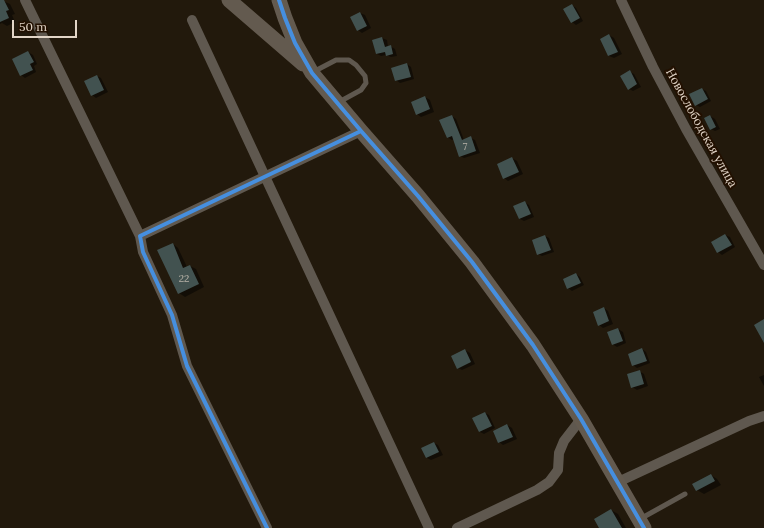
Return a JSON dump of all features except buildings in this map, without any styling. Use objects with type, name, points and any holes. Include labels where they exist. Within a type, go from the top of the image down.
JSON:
[{"type":"street","points":[[25,0],[140,236],[142,252],[172,315],[187,366],[267,528]]},
{"type":"street","points":[[229,0],[312,73],[418,196],[472,262],[533,345],[581,419],[642,524]]},
{"type":"street","points":[[279,0],[295,43],[312,73]]},
{"type":"street","name":"Новослободская улица","points":[[621,0],[653,67],[686,129],[764,265]]},
{"type":"street","points":[[192,20],[429,528]]},
{"type":"street","points":[[140,236],[361,131]]},
{"type":"street","points":[[618,482],[749,421],[764,416]]},
{"type":"street","points":[[457,528],[538,490],[549,482],[558,470],[558,453],[564,441],[581,419]]},
{"type":"lane","points":[[312,73],[336,60],[349,60],[356,65],[365,76],[366,83],[361,90],[338,102]]},
{"type":"lane","points":[[642,524],[685,494]]},
{"type":"cycle path","points":[[279,0],[295,43],[312,73],[418,196],[472,262],[533,345],[581,419],[644,528]]},
{"type":"cycle path","points":[[267,528],[187,366],[172,315],[143,252],[140,236],[361,131]]}]
